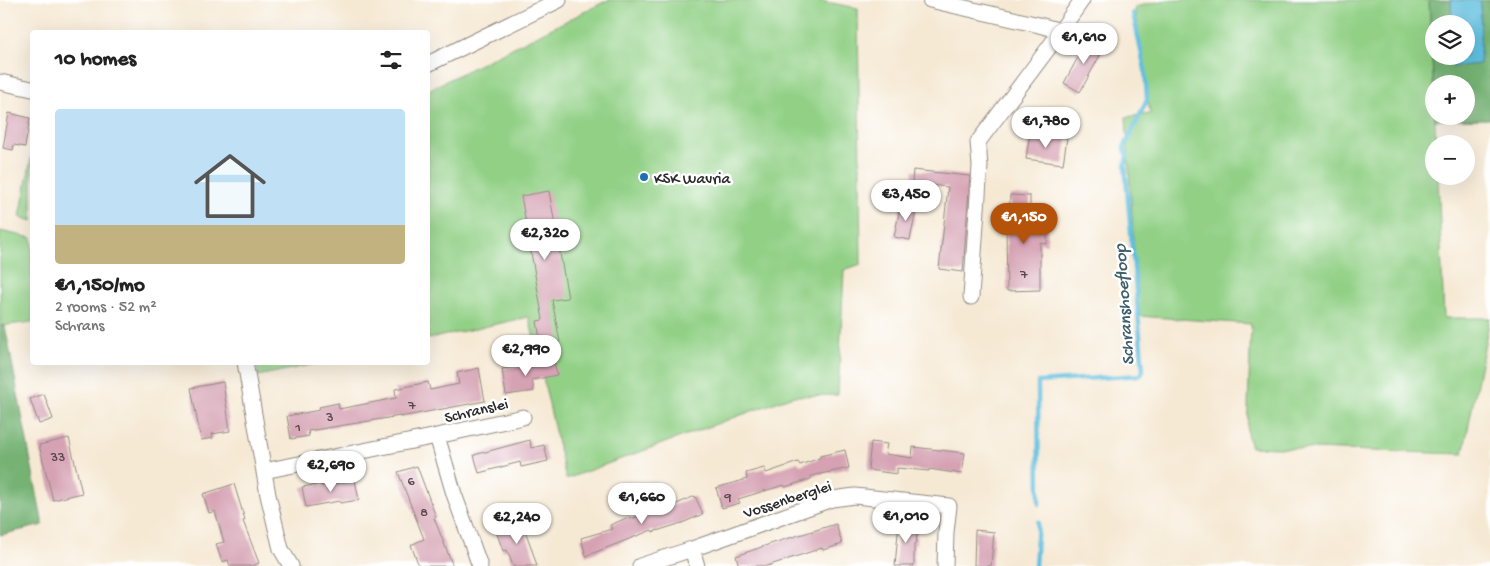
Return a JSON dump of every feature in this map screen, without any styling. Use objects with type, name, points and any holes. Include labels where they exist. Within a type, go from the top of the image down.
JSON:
[{"type":"street","points":[[430,63],[559,0]]},
{"type":"street","points":[[930,0],[1061,31]]},
{"type":"street","points":[[971,297],[980,166],[978,142],[1082,0]]},
{"type":"street","points":[[0,82],[30,89]]},
{"type":"street","points":[[246,365],[268,495],[281,549],[292,566]]},
{"type":"street","name":"Schranslei","points":[[264,471],[523,417]]},
{"type":"street","name":"Schranslei","points":[[437,436],[454,494],[480,566]]},
{"type":"street","name":"Vossenberglei","points":[[640,566],[692,550],[832,499],[855,496],[949,506],[944,566]]},
{"type":"street","points":[[692,550],[697,566]]},
{"type":"green space","name":"KSK Wavria","points":[[608,0],[815,0],[858,8],[861,264],[844,270],[838,395],[793,396],[566,479],[529,317],[430,339],[430,89]]},
{"type":"green space","points":[[1166,0],[1429,0],[1430,15],[1425,15],[1425,65],[1432,65],[1433,75],[1425,75],[1425,125],[1435,125],[1436,135],[1425,135],[1425,185],[1438,185],[1444,318],[1490,318],[1463,454],[1251,447],[1247,434],[1251,324],[1138,316],[1126,117],[1150,114],[1135,7]]},
{"type":"green space","points":[[1429,0],[1490,0],[1490,119],[1475,119],[1475,75],[1433,75],[1432,65],[1475,65],[1475,15],[1430,15]]},
{"type":"green space","points":[[30,164],[30,220],[20,217]]},
{"type":"green space","points":[[0,231],[30,238],[30,322],[0,326]]},
{"type":"green space","points":[[0,326],[5,326],[43,525],[0,535]]},
{"type":"green space","points":[[257,365],[310,365],[258,376]]},
{"type":"water","points":[[1451,0],[1481,0],[1480,64],[1475,65],[1475,15],[1452,15]]},
{"type":"water","points":[[1452,65],[1471,65],[1452,67]]},
{"type":"building","points":[[1088,39],[1104,48],[1080,92],[1064,83]]},
{"type":"building","points":[[9,113],[30,118],[25,147],[14,145],[13,150],[3,148]]},
{"type":"building","points":[[1030,133],[1067,138],[1063,164],[1026,159]]},
{"type":"building","points":[[913,170],[970,176],[963,272],[939,269],[948,187],[912,183]]},
{"type":"building","points":[[549,191],[568,298],[552,300],[560,342],[541,345],[537,321],[543,320],[521,196]]},
{"type":"building","points":[[1010,195],[1030,196],[1030,213],[1048,213],[1047,244],[1040,243],[1040,290],[1007,291],[1006,225],[1009,225]]},
{"type":"building","points":[[901,203],[917,206],[910,240],[894,237]]},
{"type":"building","points":[[554,361],[557,375],[532,380],[534,391],[506,395],[502,369]]},
{"type":"building","points":[[479,368],[485,401],[400,417],[308,431],[309,436],[291,439],[287,416],[320,410],[319,407],[338,403],[339,409],[396,398],[395,389],[428,382],[430,390],[459,384],[457,373]]},
{"type":"building","points":[[223,382],[230,431],[212,434],[213,438],[201,440],[191,388]]},
{"type":"building","points":[[44,394],[53,419],[39,424],[30,399]]},
{"type":"building","points":[[69,438],[82,493],[53,500],[39,445]]},
{"type":"building","points":[[530,440],[531,448],[544,445],[548,461],[521,467],[520,462],[479,473],[474,455]]},
{"type":"building","points":[[871,442],[887,444],[885,454],[912,458],[913,447],[965,453],[962,474],[929,469],[929,471],[897,468],[897,474],[868,470]]},
{"type":"building","points":[[845,450],[849,468],[811,476],[811,479],[738,499],[740,503],[722,508],[716,488],[747,479],[746,473],[764,468],[766,473],[798,462],[800,465],[820,458],[820,456]]},
{"type":"building","points":[[417,466],[436,517],[434,518],[453,566],[419,566],[411,545],[424,539],[398,472]]},
{"type":"building","points":[[355,480],[359,500],[340,503],[339,501],[306,507],[302,487]]},
{"type":"building","points":[[234,484],[245,520],[243,521],[259,563],[252,566],[230,566],[228,560],[222,562],[216,544],[224,542],[215,511],[209,513],[203,494]]},
{"type":"building","points":[[695,496],[703,514],[682,523],[653,532],[652,530],[586,556],[581,538],[612,529],[610,525],[629,517],[630,519],[672,506]]},
{"type":"building","points":[[522,522],[537,566],[513,566],[507,550],[503,551],[496,531]]},
{"type":"building","points":[[899,522],[918,524],[916,544],[914,544],[914,566],[895,566]]},
{"type":"building","points":[[836,524],[842,544],[823,550],[822,548],[767,566],[739,566],[736,556]]},
{"type":"building","points":[[975,530],[994,532],[991,566],[974,566]]},
{"type":"waterway","name":"Schranshoefloop","points":[[1039,504],[1038,382],[1141,375],[1143,370],[1125,166],[1127,156],[1124,148],[1147,100],[1145,70],[1133,13]]},
{"type":"waterway","name":"Schranshoefloop","points":[[1035,566],[1038,522]]},
{"type":"place","name":"KSK Wavria","points":[[644,177]]}]
